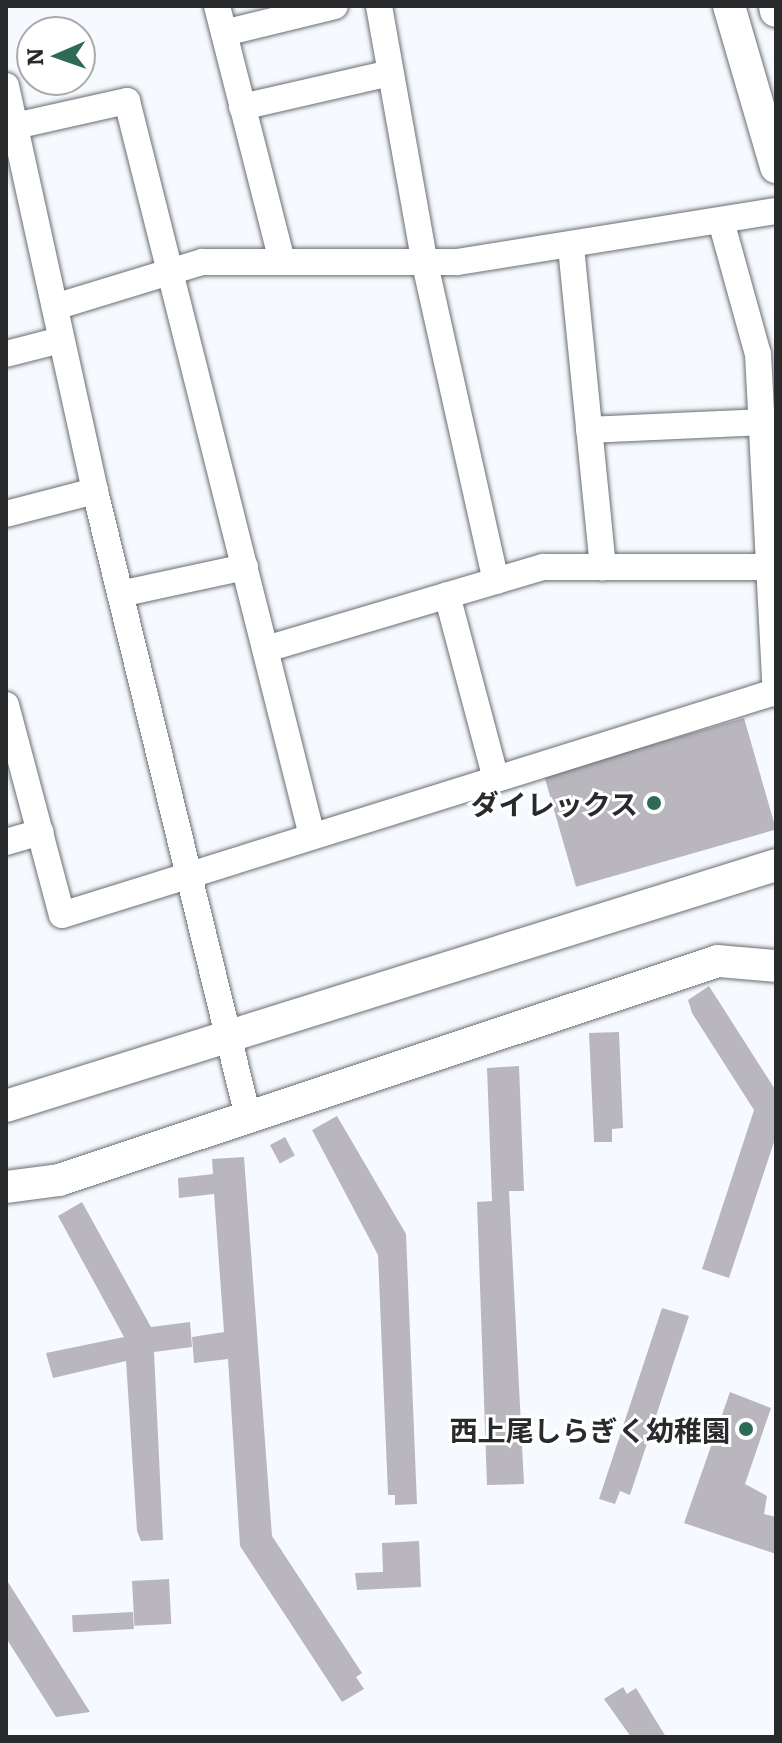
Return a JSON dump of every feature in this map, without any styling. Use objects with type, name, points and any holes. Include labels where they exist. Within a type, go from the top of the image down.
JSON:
[{"type":"street","points":[[217,6],[281,258]]},
{"type":"street","points":[[224,33],[335,6]]},
{"type":"street","points":[[379,6],[425,264],[496,581]]},
{"type":"street","points":[[729,6],[776,167]]},
{"type":"street","points":[[242,107],[390,73]]},
{"type":"street","points":[[6,86],[15,126],[16,178],[55,307],[95,491],[248,1117]]},
{"type":"street","points":[[15,126],[127,101],[312,836]]},
{"type":"street","points":[[55,307],[171,270],[281,258],[425,264],[571,247],[776,211]]},
{"type":"street","points":[[6,705],[62,915],[776,693],[771,567],[772,479],[763,422],[758,354],[721,221]]},
{"type":"street","points":[[571,247],[603,567]]},
{"type":"street","points":[[6,354],[61,340]]},
{"type":"street","points":[[589,430],[763,422]]},
{"type":"street","points":[[6,514],[95,491]]},
{"type":"street","points":[[120,594],[245,567]]},
{"type":"street","points":[[266,649],[543,567],[771,567]]},
{"type":"street","points":[[447,595],[496,779]]},
{"type":"street","points":[[6,842],[41,832]]},
{"type":"street","points":[[6,1106],[228,1033],[776,865]]},
{"type":"street","points":[[6,1187],[59,1180],[718,961],[776,966]]},
{"type":"building","points":[[744,718],[776,830],[576,887],[544,775]]},
{"type":"building","points":[[709,986],[776,1091],[776,1136],[729,1278],[702,1269],[754,1110],[692,1013],[688,1000]]},
{"type":"building","points":[[619,1032],[623,1128],[612,1129],[612,1142],[594,1142],[589,1033]]},
{"type":"building","points":[[519,1066],[524,1191],[509,1191],[524,1484],[487,1485],[477,1202],[492,1201],[487,1068]]},
{"type":"building","points":[[337,1116],[406,1234],[417,1504],[395,1505],[395,1495],[388,1495],[378,1255],[312,1130]]},
{"type":"building","points":[[285,1137],[295,1156],[280,1164],[270,1145]]},
{"type":"building","points":[[244,1157],[272,1536],[362,1673],[356,1677],[364,1689],[342,1702],[240,1546],[228,1359],[194,1363],[192,1337],[224,1332],[214,1194],[179,1198],[178,1178],[213,1174],[212,1159]]},
{"type":"building","points":[[82,1202],[151,1327],[190,1322],[192,1347],[154,1352],[163,1540],[141,1541],[137,1531],[126,1361],[53,1378],[46,1353],[124,1337],[58,1216]]},
{"type":"building","points":[[662,1308],[689,1316],[630,1495],[620,1491],[615,1504],[599,1499]]},
{"type":"building","points":[[730,1392],[771,1408],[745,1484],[767,1496],[764,1514],[776,1517],[776,1554],[684,1523]]},
{"type":"building","points":[[419,1541],[421,1587],[357,1590],[355,1573],[383,1572],[382,1543]]},
{"type":"building","points":[[6,1579],[90,1712],[56,1717],[6,1638]]},
{"type":"building","points":[[169,1579],[171,1624],[134,1626],[132,1581]]},
{"type":"building","points":[[133,1612],[134,1629],[73,1632],[72,1615]]},
{"type":"building","points":[[623,1687],[627,1694],[636,1688],[666,1737],[631,1737],[604,1699]]},
{"type":"place","name":"ダイレックス","points":[[654,803]]},
{"type":"place","name":"西上尾しらぎく幼稚園","points":[[746,1429]]}]
